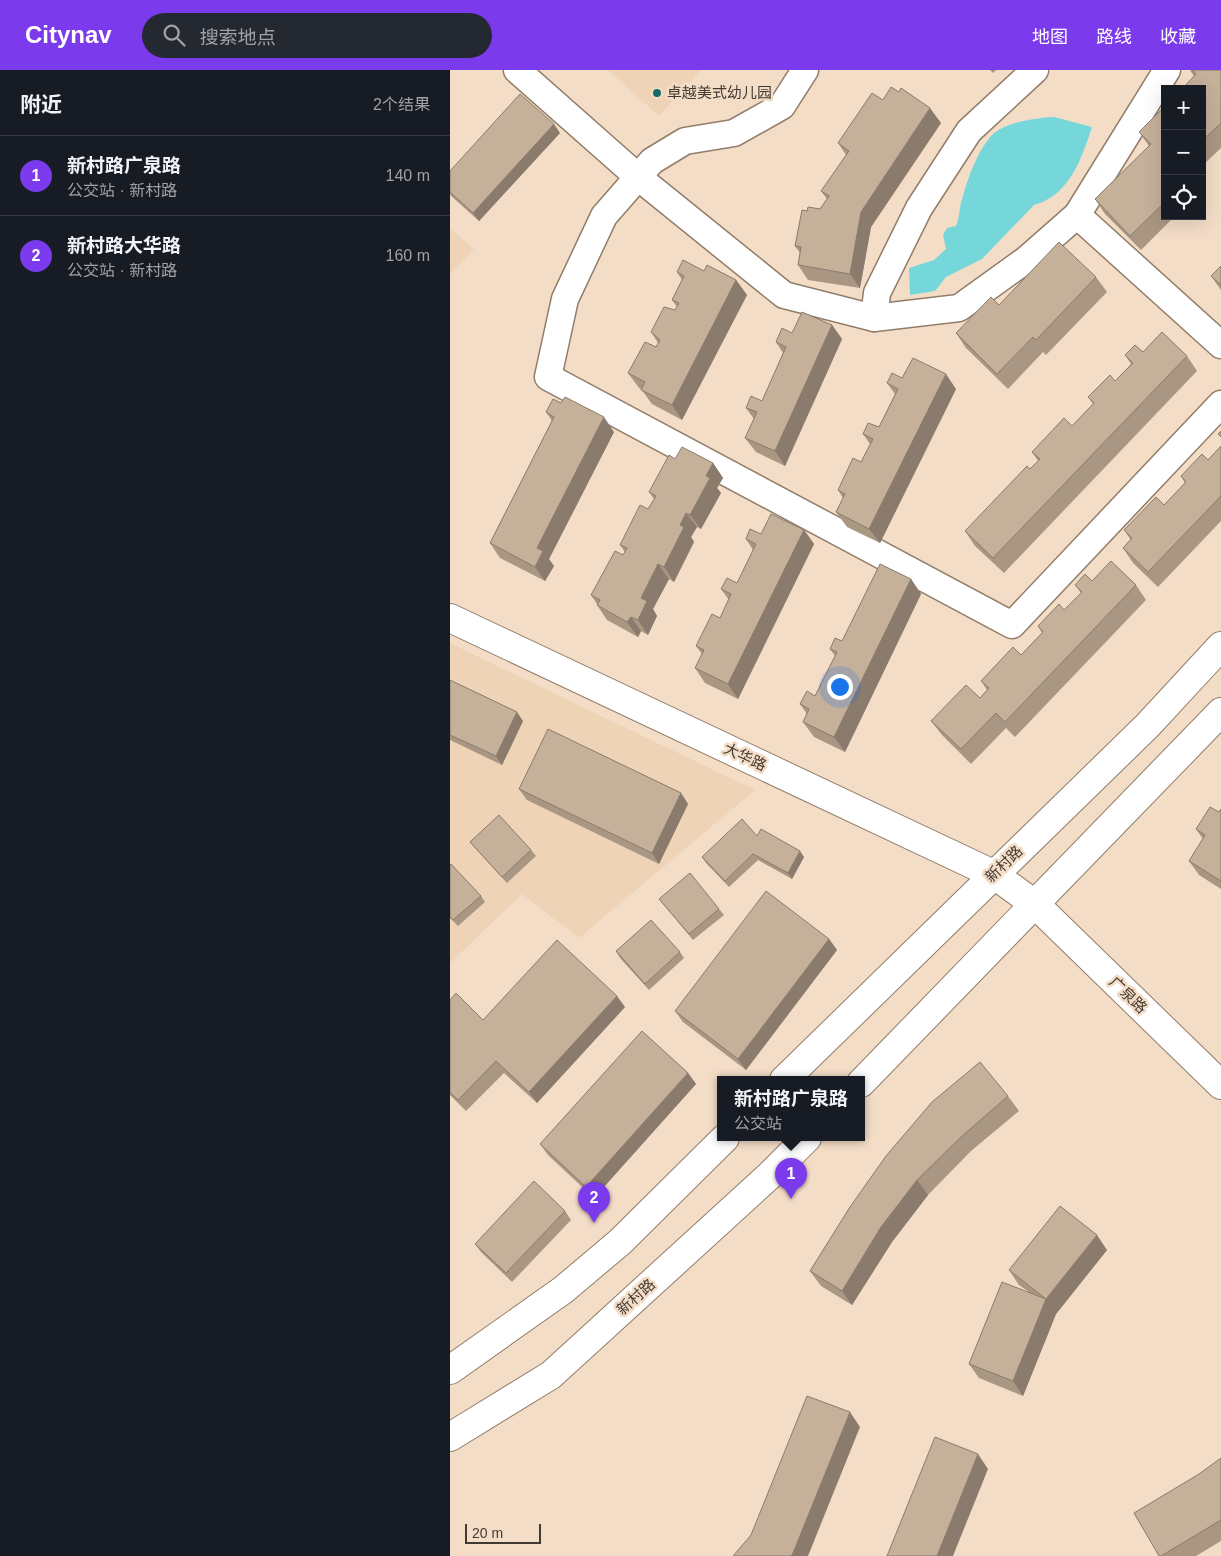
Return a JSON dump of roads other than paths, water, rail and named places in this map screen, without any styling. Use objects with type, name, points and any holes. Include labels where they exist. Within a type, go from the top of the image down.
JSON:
[{"type":"main road","name":"大华路","points":[[450,618],[993,874],[1036,905]]},
{"type":"main road","name":"新村路","points":[[788,1076],[993,874],[1148,725],[1221,646]]},
{"type":"main road","points":[[865,1079],[1036,905],[1221,712]]},
{"type":"main road","name":"广泉路","points":[[1036,905],[1221,1085]]},
{"type":"main road","points":[[450,1370],[563,1290],[620,1242],[722,1141]]},
{"type":"main road","name":"新村路","points":[[450,1437],[551,1374],[770,1175],[804,1141]]},
{"type":"street","points":[[517,70],[638,177],[784,295],[874,318],[959,308],[1027,259],[1077,215],[1167,70]]},
{"type":"street","points":[[805,70],[782,106],[734,133],[685,141],[652,161],[604,216],[565,299],[548,377],[1012,625],[1221,404]]},
{"type":"street","points":[[874,318],[877,293],[919,208],[969,131],[1035,70]]},
{"type":"street","points":[[1077,215],[1221,345]]},
{"type":"water","points":[[1054,117],[1092,127],[1084,151],[1065,185],[1046,200],[1034,205],[982,259],[946,277],[935,291],[910,295],[909,268],[934,260],[946,249],[943,235],[947,228],[956,226],[971,173],[982,149],[991,136],[1012,124]]},
{"type":"place","name":"卓越美式幼儿园","points":[[657,93]]},
{"type":"place","name":"新村路广泉路","points":[[791,1199]]},
{"type":"place","name":"新村路大华路","points":[[594,1223]]}]
